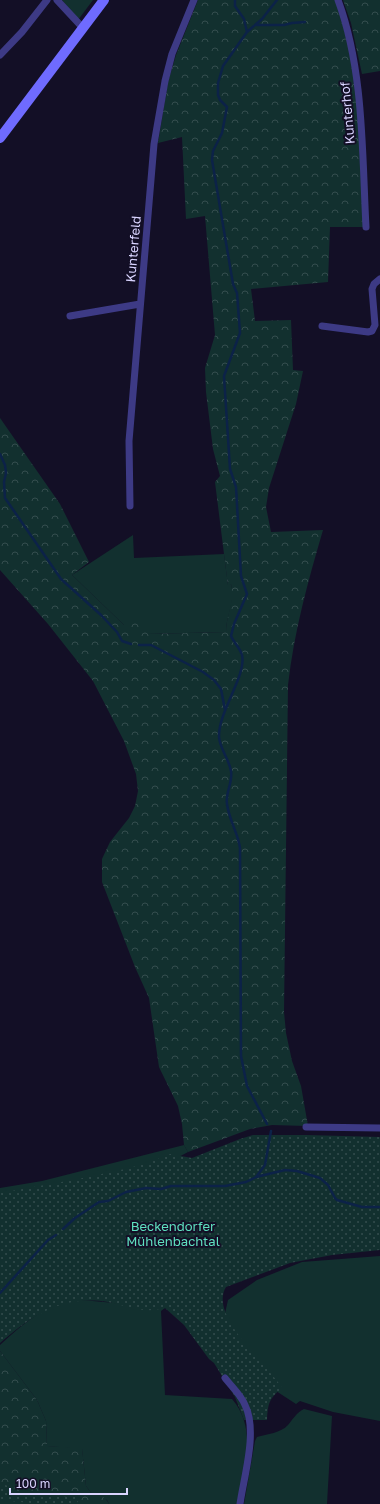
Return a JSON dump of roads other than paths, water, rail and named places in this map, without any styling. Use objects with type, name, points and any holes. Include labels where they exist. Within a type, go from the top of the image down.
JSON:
[{"type":"main road","points":[[0,138],[104,0]]},
{"type":"street","points":[[0,55],[22,32],[47,0]]},
{"type":"street","points":[[58,0],[83,28]]},
{"type":"street","name":"Kunterfeld","points":[[130,506],[129,441],[154,144],[165,81],[172,54],[194,0]]},
{"type":"street","name":"Kunterhof","points":[[338,0],[346,22],[359,93],[366,227]]},
{"type":"street","points":[[322,326],[368,332],[372,331],[375,325],[372,289],[374,284],[380,279]]},
{"type":"street","points":[[70,316],[140,304]]},
{"type":"street","points":[[306,1127],[380,1128]]},
{"type":"street","points":[[225,1378],[245,1404],[250,1420],[250,1444],[240,1504]]},
{"type":"waterway","points":[[235,0],[235,6],[244,19],[247,32]]},
{"type":"waterway","points":[[267,1124],[247,1086],[241,1056],[240,848],[227,804],[231,771],[219,737],[223,716],[237,683],[242,663],[241,652],[231,636],[234,624],[247,594],[241,576],[236,487],[230,469],[224,376],[240,333],[237,293],[233,284],[212,160],[213,151],[222,133],[227,107],[220,100],[218,95],[218,83],[223,66],[247,32],[262,19],[277,0]]},
{"type":"waterway","points":[[255,25],[284,25],[305,22]]},
{"type":"waterway","points":[[0,454],[5,465],[6,473],[4,482],[5,498],[61,579],[101,615],[117,632],[122,641],[131,644]]},
{"type":"waterway","points":[[139,645],[151,645],[203,672],[214,680],[221,689],[225,710]]},
{"type":"waterway","points":[[256,1177],[265,1165],[271,1131]]},
{"type":"waterway","points":[[63,1229],[75,1218],[99,1202],[108,1201],[126,1192],[146,1188],[161,1189],[171,1186],[225,1186],[246,1182],[256,1177],[285,1170],[297,1171],[320,1178],[328,1185],[337,1200],[362,1207],[380,1207]]},
{"type":"waterway","points":[[0,1293],[48,1240],[56,1235]]},
{"type":"park label","name":"Beckendorfer Mühlenbachtal","points":[[173,1234]]}]
